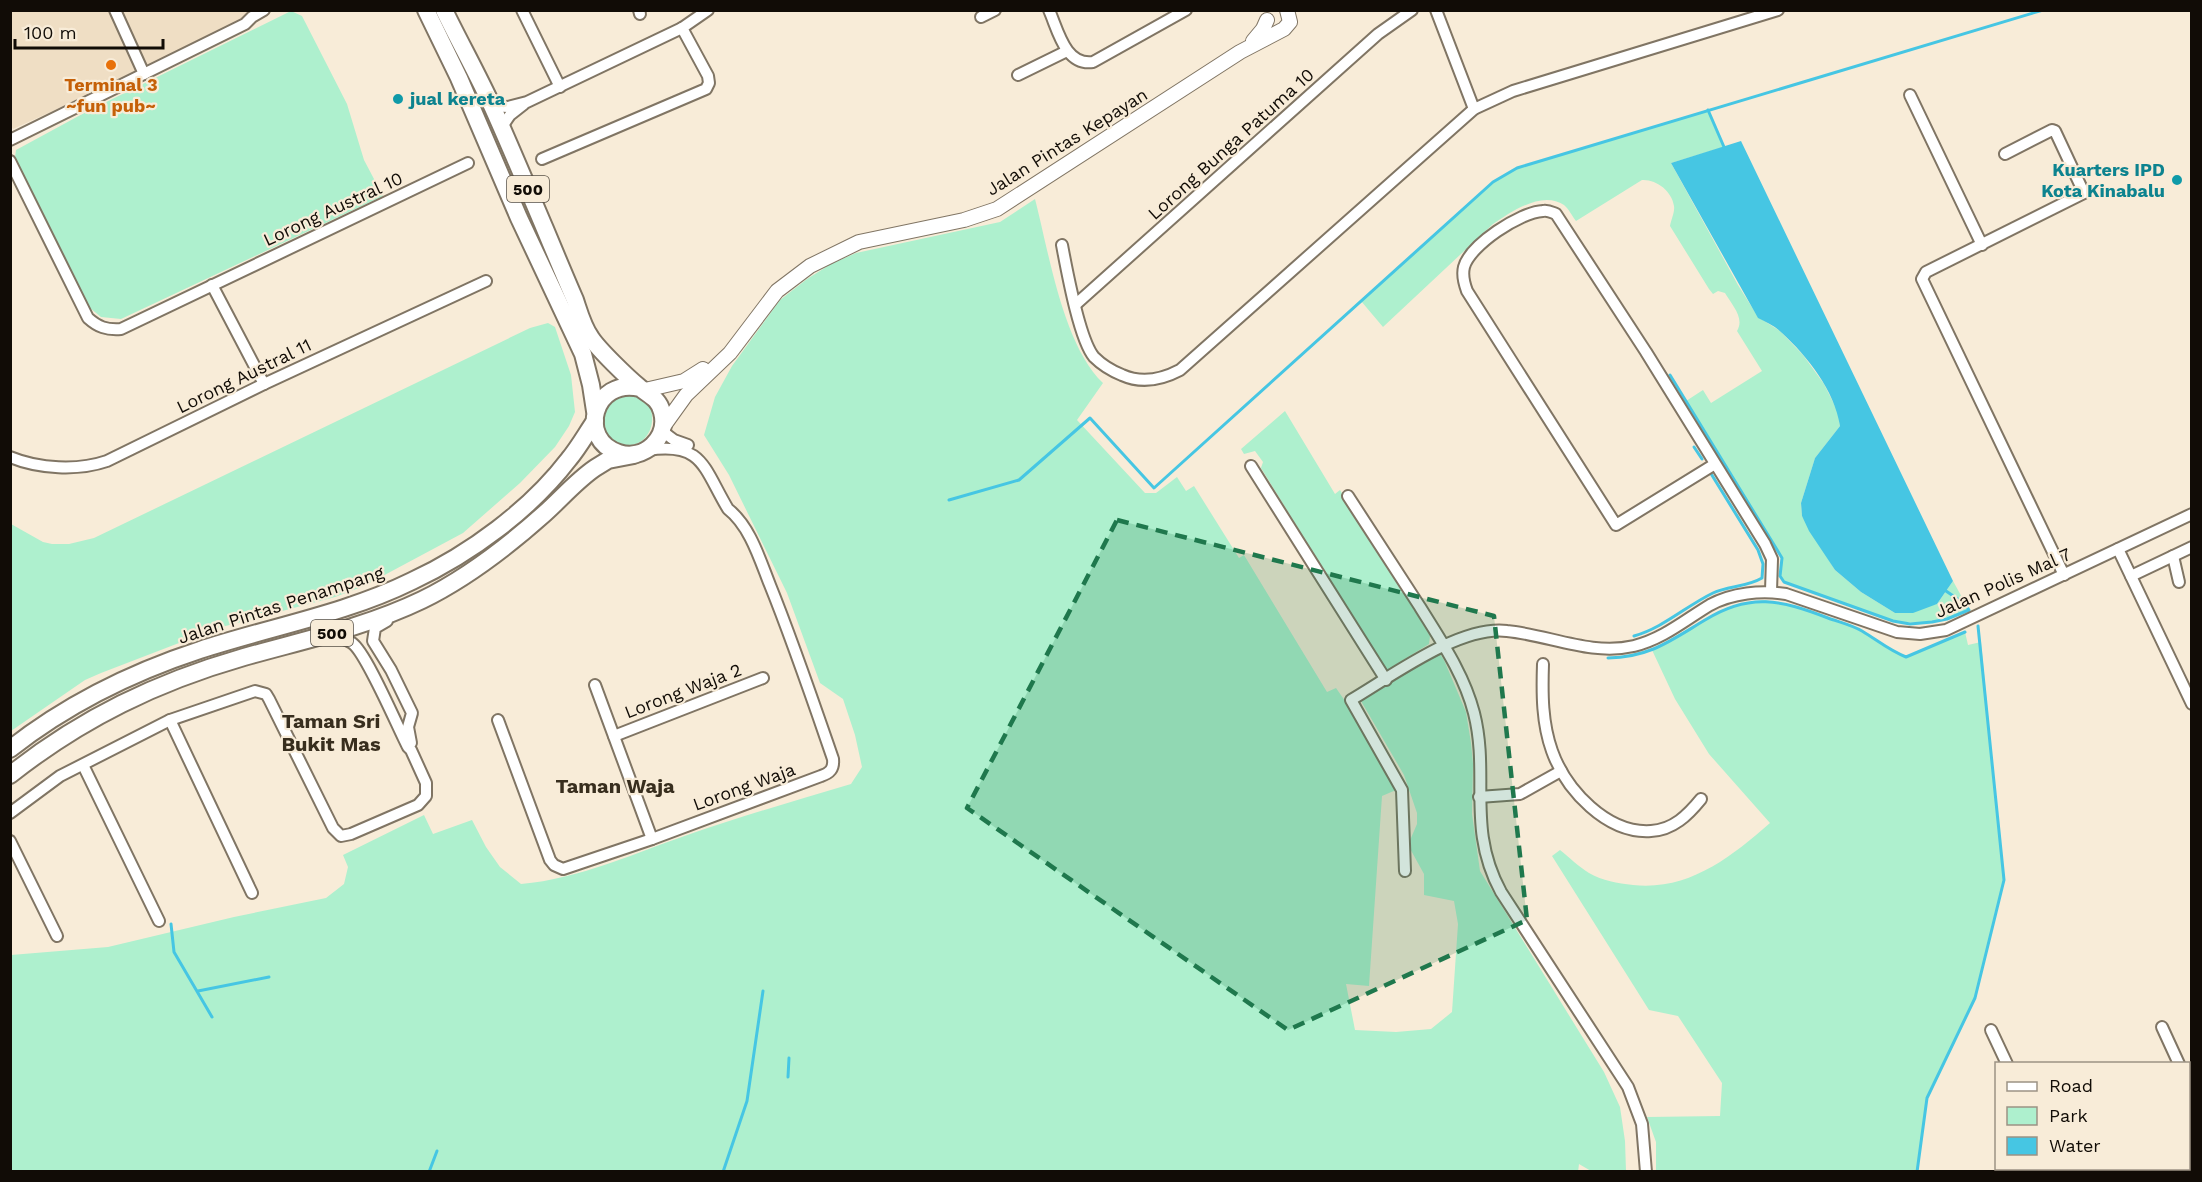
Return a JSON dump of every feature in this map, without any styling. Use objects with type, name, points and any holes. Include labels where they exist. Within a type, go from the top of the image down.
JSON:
[{"type":"main road","name":"500","points":[[426,10],[465,71],[492,106],[591,338],[656,400],[663,420],[662,429]]},
{"type":"main road","name":"500","points":[[444,10],[528,238],[583,354],[591,385],[598,435],[607,447],[619,453],[640,452]]},
{"type":"main road","name":"500","points":[[595,416],[601,401],[611,391],[624,386],[643,389]]},
{"type":"main road","name":"Jalan Pintas Penampang","points":[[10,749],[57,716],[88,698],[161,665],[198,651],[354,605],[411,582],[438,568],[490,534],[523,508],[569,459],[595,416]]},
{"type":"main road","points":[[640,452],[657,440],[662,429]]},
{"type":"main road","name":"500","points":[[10,775],[99,714],[167,684],[244,657],[324,635],[394,612],[450,585],[487,561],[522,533],[595,468],[608,460],[640,452]]},
{"type":"street","points":[[115,10],[144,74]]},
{"type":"street","points":[[10,140],[245,24],[264,10]]},
{"type":"street","points":[[522,10],[560,87]]},
{"type":"street","points":[[492,106],[508,107],[527,102],[682,28],[708,10]]},
{"type":"street","points":[[981,17],[995,10]]},
{"type":"street","points":[[1049,10],[1067,51],[1080,61],[1093,62],[1186,10]]},
{"type":"street","points":[[1269,14],[1271,27],[1286,22],[1300,10]]},
{"type":"street","name":"Lorong Bunga Patuma 10","points":[[1075,305],[1378,34],[1412,10]]},
{"type":"street","points":[[1436,10],[1474,110]]},
{"type":"street","points":[[1062,245],[1075,305],[1088,347],[1095,358],[1104,366],[1127,377],[1140,380],[1166,378],[1180,370],[1474,110],[1513,91],[1778,10]]},
{"type":"street","name":"Jalan Pintas Kepayan","points":[[1240,52],[1258,35],[1269,14]]},
{"type":"street","name":"Jalan Pintas Kepayan","points":[[662,429],[686,395],[730,352],[777,291],[810,266],[859,242],[964,220],[997,209],[1286,22]]},
{"type":"street","points":[[542,159],[706,88],[710,83],[708,76],[682,28]]},
{"type":"street","points":[[1018,75],[1067,51]]},
{"type":"street","points":[[1910,95],[1982,245]]},
{"type":"street","points":[[501,128],[510,115],[527,102]]},
{"type":"street","points":[[2004,154],[2053,130],[2084,193],[1922,276],[2064,575]]},
{"type":"street","name":"Lorong Austral 10","points":[[10,161],[88,318],[97,326],[108,329],[120,329],[468,164]]},
{"type":"street","points":[[1715,464],[1616,525],[1472,298],[1464,283],[1463,273],[1469,258],[1484,242],[1516,220],[1541,210],[1556,214],[1646,352],[1765,544],[1772,559],[1771,591]]},
{"type":"street","name":"Lorong Austral 11","points":[[10,457],[32,465],[97,465],[264,384],[486,281]]},
{"type":"street","points":[[212,285],[264,384]]},
{"type":"street","name":"Jalan Pintas Kepayan","points":[[643,389],[684,381],[730,352]]},
{"type":"street","name":"Lorong Waja","points":[[662,429],[674,440],[699,450],[735,506],[736,515]]},
{"type":"street","name":"Lorong Waja","points":[[498,720],[550,860],[554,865],[566,869],[821,776],[831,770],[834,765],[781,611],[758,555],[736,515],[729,509],[697,456],[674,447],[640,452]]},
{"type":"street","points":[[1251,466],[1386,680]]},
{"type":"street","points":[[1348,496],[1444,646],[1465,686],[1474,714],[1479,744],[1482,838],[1494,879],[1628,1087],[1642,1124],[1646,1172]]},
{"type":"street","name":"Jalan Polis Mal 7","points":[[1404,872],[1402,790],[1351,700],[1444,646],[1479,632],[1506,630],[1588,647],[1622,648],[1647,642],[1664,634],[1712,604],[1751,592],[1771,591],[1795,597],[1889,630],[1920,634],[1946,630],[2192,514]]},
{"type":"street","points":[[2131,576],[2192,548]]},
{"type":"street","points":[[2118,549],[2192,704]]},
{"type":"street","points":[[2173,556],[2178,582]]},
{"type":"street","points":[[394,612],[392,618],[375,628],[373,633],[376,645],[412,712],[408,727],[408,735],[412,742],[411,750]]},
{"type":"street","points":[[10,813],[60,776],[170,720],[255,691],[266,694],[333,828],[340,836],[351,834],[423,801],[426,796],[426,783],[361,655],[355,645],[348,640],[324,635]]},
{"type":"street","points":[[361,655],[376,645]]},
{"type":"street","points":[[1543,664],[1543,704],[1547,732],[1561,771],[1575,791],[1591,806],[1617,824],[1652,831],[1669,826],[1686,816],[1701,799]]},
{"type":"street","name":"Lorong Waja 2","points":[[615,736],[763,678]]},
{"type":"street","points":[[596,685],[652,839]]},
{"type":"street","points":[[388,707],[406,698]]},
{"type":"street","points":[[170,720],[252,893]]},
{"type":"street","points":[[83,765],[159,921]]},
{"type":"street","points":[[1479,797],[1520,794],[1561,771]]},
{"type":"street","points":[[10,841],[57,936]]},
{"type":"street","points":[[2162,1027],[2178,1062]]},
{"type":"street","points":[[1991,1030],[2006,1062]]},
{"type":"highlighted area","points":[[1117,520],[1494,616],[1527,920],[1288,1030],[967,808]]},
{"type":"shaded area","points":[[10,11],[273,11],[13,129],[10,124]]},
{"type":"green space","points":[[291,11],[302,16],[347,104],[364,160],[383,196],[121,319],[101,317],[90,308],[20,168],[15,157],[16,150],[86,112]]},
{"type":"green space","points":[[1708,110],[1724,147],[1671,163],[1758,317],[1780,331],[1803,355],[1824,384],[1838,412],[1840,426],[1815,458],[1801,503],[1802,516],[1835,570],[1861,592],[1895,613],[1937,604],[1953,581],[1969,610],[1931,621],[1913,623],[1893,621],[1784,582],[1780,576],[1782,557],[1686,401],[1703,390],[1711,403],[1762,371],[1737,331],[1739,316],[1734,307],[1725,293],[1718,291],[1713,294],[1709,289],[1670,226],[1674,211],[1673,201],[1667,191],[1658,184],[1642,180],[1576,221],[1564,205],[1555,201],[1546,200],[1527,204],[1493,224],[1383,327],[1361,301],[1493,182],[1517,168]]},
{"type":"green space","points":[[1035,199],[1052,271],[1068,322],[1077,346],[1103,383],[1077,420],[1145,493],[1156,493],[1177,477],[1186,491],[1194,486],[1239,558],[1244,555],[1327,692],[1336,688],[1353,712],[1396,790],[1382,796],[1369,986],[1346,984],[1355,1030],[1396,1032],[1431,1029],[1452,1012],[1458,924],[1454,901],[1424,895],[1424,874],[1408,845],[1417,824],[1417,813],[1404,775],[1361,701],[1437,653],[1444,660],[1466,712],[1473,764],[1472,814],[1480,871],[1604,1072],[1620,1107],[1625,1141],[1626,1171],[1591,1171],[1579,1164],[1578,1172],[11,1172],[11,955],[108,947],[326,898],[344,884],[348,867],[343,855],[424,815],[433,834],[472,820],[500,867],[521,884],[587,871],[713,826],[851,784],[862,767],[855,735],[843,699],[820,683],[787,593],[729,475],[704,435],[715,397],[732,366],[780,300],[831,264],[856,253],[1000,222]]},
{"type":"green space","points":[[548,323],[555,327],[571,375],[575,412],[555,447],[520,483],[463,533],[364,586],[335,597],[218,628],[85,680],[11,731],[11,524],[43,542],[52,544],[69,544],[94,538],[530,328]]},
{"type":"green space","points":[[617,395],[636,395],[646,401],[651,410],[652,421],[650,431],[644,440],[634,444],[622,444],[607,437],[601,413]]},
{"type":"green space","points":[[1285,411],[1335,494],[1340,490],[1430,636],[1429,644],[1387,670],[1261,468],[1263,462],[1255,451],[1244,454],[1241,449]]},
{"type":"green space","points":[[1765,600],[1801,608],[1860,630],[1906,657],[1965,632],[1968,645],[1981,642],[2004,880],[1975,998],[1927,1098],[1917,1171],[1656,1171],[1656,1142],[1647,1117],[1720,1116],[1722,1083],[1678,1016],[1649,1010],[1552,856],[1560,850],[1589,873],[1610,881],[1633,885],[1672,883],[1724,860],[1770,823],[1709,754],[1675,699],[1652,650],[1721,610],[1748,602]]},
{"type":"water","points":[[1741,141],[1953,581],[1937,604],[1913,613],[1895,613],[1861,592],[1835,570],[1809,531],[1802,516],[1801,503],[1815,458],[1840,426],[1837,413],[1819,375],[1801,352],[1779,331],[1758,318],[1671,163]]},
{"type":"waterway","points":[[949,500],[1019,480],[1090,418],[1154,488],[1493,182],[1517,168],[2043,10]]},
{"type":"waterway","points":[[1708,110],[1724,147]]},
{"type":"waterway","points":[[1670,375],[1782,558],[1780,576],[1784,582],[1893,621],[1910,624],[1947,619],[1969,610],[1965,604],[1946,591]]},
{"type":"waterway","points":[[1694,447],[1702,459]]},
{"type":"waterway","points":[[1634,636],[1655,628],[1713,593],[1762,578],[1763,564],[1758,550],[1710,472]]},
{"type":"waterway","points":[[1608,658],[1636,655],[1659,647],[1721,611],[1751,602],[1780,603],[1854,627],[1906,657],[1965,632]]},
{"type":"waterway","points":[[1917,1172],[1927,1098],[1975,998],[2004,880],[1978,626]]},
{"type":"waterway","points":[[171,924],[174,952],[212,1017]]},
{"type":"waterway","points":[[198,991],[269,977]]},
{"type":"waterway","points":[[723,1172],[747,1101],[763,991]]},
{"type":"waterway","points":[[788,1077],[789,1058]]},
{"type":"waterway","points":[[429,1172],[437,1151]]},
{"type":"place","name":"Terminal 3 ~fun pub~","points":[[111,65]]},
{"type":"place","name":"jual kereta","points":[[398,99]]},
{"type":"place","name":"Kuarters IPD Kota Kinabalu","points":[[2177,180]]},
{"type":"district","name":"Taman Sri Bukit Mas","points":[[331,732]]},
{"type":"district","name":"Taman Waja","points":[[615,786]]}]
